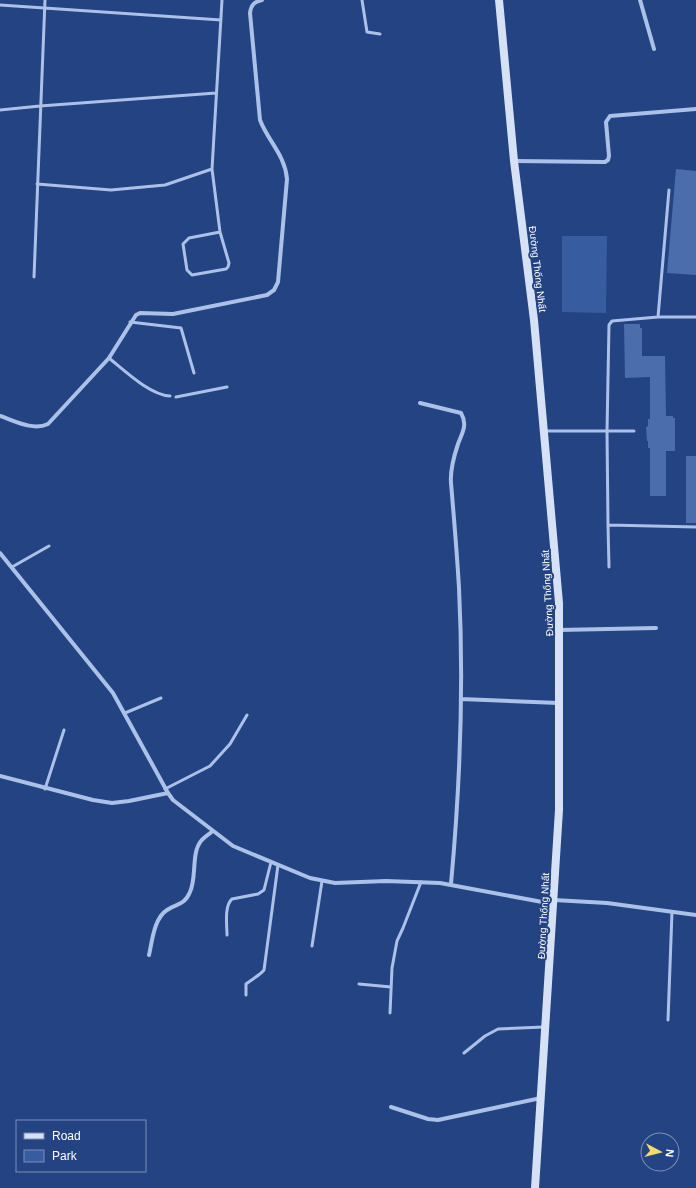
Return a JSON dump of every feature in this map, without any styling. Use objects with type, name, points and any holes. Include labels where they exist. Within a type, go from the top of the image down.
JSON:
[{"type":"street","points":[[0,416],[33,426],[41,427],[48,424],[109,358],[130,322],[140,313],[173,314],[267,295],[274,290],[278,282],[287,179],[283,159],[263,129],[260,120],[250,13],[251,7],[256,2],[262,0]]},
{"type":"street","name":"Đường Thống Nhất","points":[[499,0],[514,162],[534,320],[559,603],[559,810],[536,1188]]},
{"type":"street","points":[[640,0],[654,49]]},
{"type":"street","points":[[514,162],[605,162],[608,160],[609,156],[606,122],[610,116],[696,109]]},
{"type":"street","points":[[420,403],[461,413],[464,418],[465,426],[456,450],[451,478],[459,588],[461,699],[457,826],[451,884]]},
{"type":"street","points":[[0,554],[113,693],[166,791],[173,800],[233,846],[310,878],[335,883],[386,881],[451,884],[554,902],[607,903],[696,915]]},
{"type":"street","points":[[559,630],[656,628]]},
{"type":"street","points":[[461,699],[559,703]]},
{"type":"street","points":[[0,776],[45,789],[93,800],[112,802],[129,801],[166,791]]},
{"type":"street","points":[[149,955],[155,926],[166,910],[180,905],[186,900],[194,881],[198,848],[201,841],[213,831]]},
{"type":"street","points":[[391,1107],[428,1119],[438,1120],[541,1098]]},
{"type":"lane","points":[[34,277],[40,106],[46,0]]},
{"type":"lane","points":[[220,232],[189,238],[186,240],[184,244],[187,270],[192,275],[228,267],[229,263],[220,232],[212,169],[222,0]]},
{"type":"lane","points":[[362,0],[367,32],[380,34]]},
{"type":"lane","points":[[0,5],[221,20]]},
{"type":"lane","points":[[0,110],[216,93]]},
{"type":"lane","points":[[37,184],[119,190],[165,185],[212,169]]},
{"type":"lane","points":[[658,317],[669,190]]},
{"type":"lane","points":[[609,567],[607,430],[609,325],[612,321],[618,320],[658,317],[696,317]]},
{"type":"lane","points":[[130,322],[181,328],[194,373]]},
{"type":"lane","points":[[109,358],[148,388],[158,394],[170,396]]},
{"type":"lane","points":[[176,397],[227,387]]},
{"type":"lane","points":[[545,431],[634,431]]},
{"type":"lane","points":[[608,526],[696,527]]},
{"type":"lane","points":[[12,567],[48,546]]},
{"type":"lane","points":[[125,713],[161,698]]},
{"type":"lane","points":[[166,791],[210,766],[230,744],[248,715]]},
{"type":"lane","points":[[45,789],[64,730]]},
{"type":"lane","points":[[226,935],[229,902],[232,899],[258,894],[264,890],[271,862]]},
{"type":"lane","points":[[246,995],[246,984],[264,970],[278,865]]},
{"type":"lane","points":[[312,946],[322,881]]},
{"type":"lane","points":[[390,1013],[392,968],[397,941],[421,882]]},
{"type":"lane","points":[[668,1020],[672,912]]},
{"type":"lane","points":[[359,984],[391,987]]},
{"type":"lane","points":[[464,1053],[485,1036],[498,1029],[546,1027]]},
{"type":"green space","points":[[562,236],[607,236],[606,313],[562,312]]},
{"type":"building","points":[[676,169],[696,171],[696,275],[667,273]]},
{"type":"building","points":[[624,324],[640,324],[640,328],[642,328],[642,356],[665,356],[666,416],[673,416],[673,418],[675,418],[675,451],[666,451],[666,496],[650,496],[650,448],[648,448],[646,427],[648,426],[648,419],[650,419],[650,377],[625,378]]},
{"type":"building","points":[[686,456],[696,456],[696,523],[686,523]]}]
